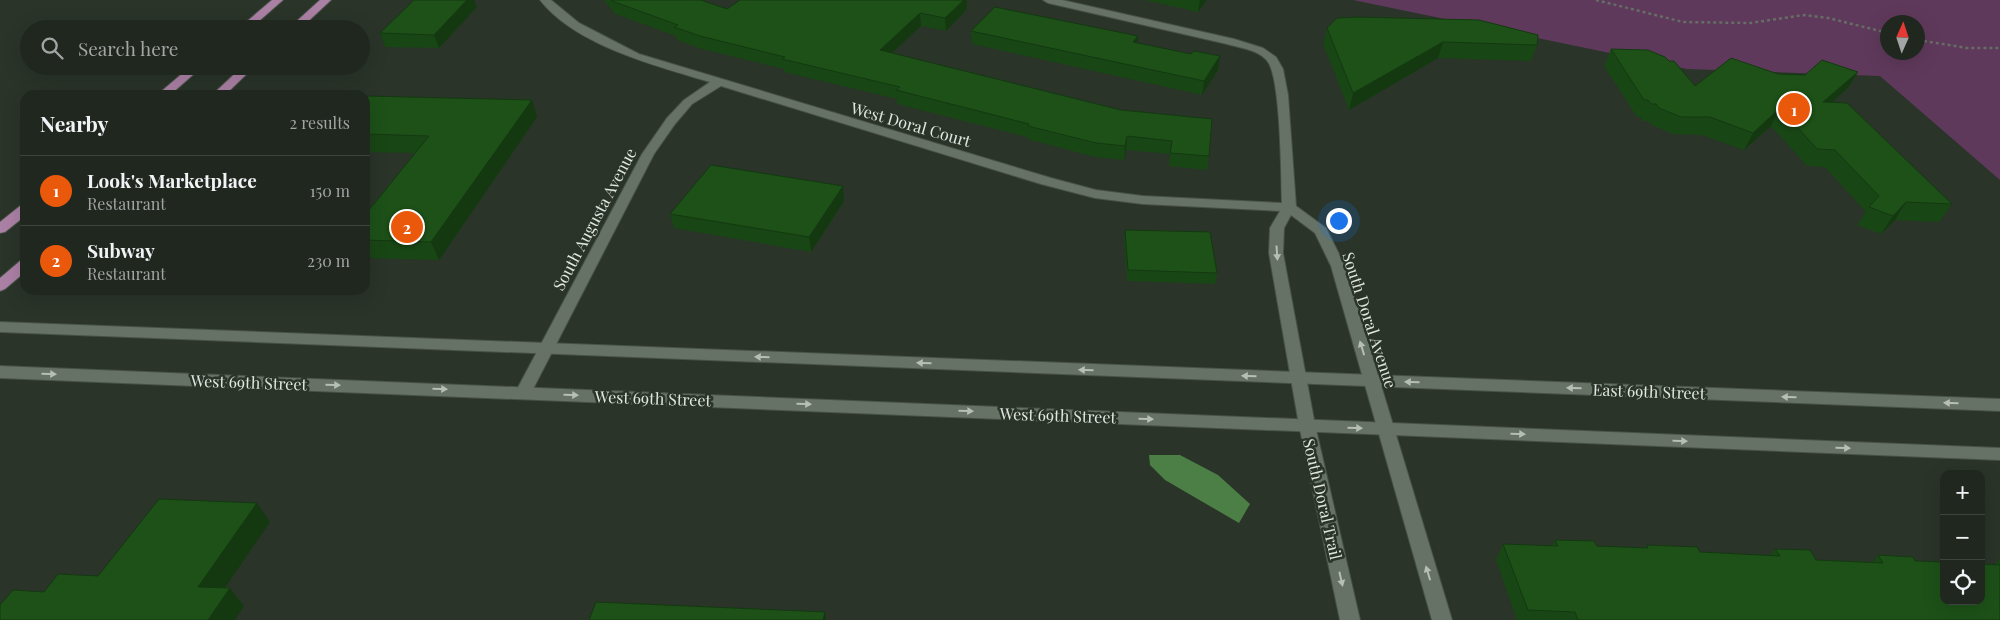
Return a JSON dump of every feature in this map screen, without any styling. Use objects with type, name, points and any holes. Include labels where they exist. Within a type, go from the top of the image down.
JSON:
[{"type":"main road","points":[[254,20],[278,0]]},
{"type":"main road","points":[[303,20],[326,0]]},
{"type":"main road","name":"West Doral Court","points":[[545,0],[557,13],[590,34],[635,56],[831,117],[1095,194],[1191,203],[1289,207]]},
{"type":"main road","points":[[0,327],[1297,378],[1276,252],[1277,228],[1289,207],[1282,95],[1277,69],[1272,59],[1259,50],[1230,41],[1048,0]]},
{"type":"main road","points":[[169,90],[187,75]]},
{"type":"main road","points":[[224,90],[240,75]]},
{"type":"main road","name":"South Augusta Avenue","points":[[523,392],[648,154],[671,121],[688,102],[720,81]]},
{"type":"main road","name":"South Doral Avenue","points":[[1289,207],[1321,231],[1338,266],[1385,429]]},
{"type":"main road","points":[[0,229],[20,213]]},
{"type":"main road","points":[[0,286],[20,268]]},
{"type":"main road","name":"West 69th Street","points":[[0,372],[523,392],[1307,426]]},
{"type":"main road","name":"East 69th Street","points":[[1297,378],[2000,405]]},
{"type":"main road","name":"South Doral Trail","points":[[1297,378],[1350,620]]},
{"type":"main road","points":[[1307,426],[2000,454]]},
{"type":"main road","points":[[1385,429],[1442,620]]},
{"type":"path","points":[[1596,0],[1612,3],[1661,19],[1695,23],[1732,24],[1771,21],[1794,14],[1813,16],[1880,31]]},
{"type":"path","points":[[1925,41],[1967,48],[2000,48]]},
{"type":"shaded area","points":[[1353,0],[2000,0],[2000,180],[1880,76],[1687,69]]},
{"type":"shaded area","points":[[1149,455],[1180,455],[1218,475],[1250,504],[1239,523],[1165,480],[1150,465]]},
{"type":"building","points":[[414,0],[467,0],[434,35],[380,33]]},
{"type":"building","points":[[611,0],[701,0],[727,9],[740,0],[964,0],[945,18],[920,13],[880,50],[1121,110],[1212,119],[1209,156],[1170,153],[1172,141],[1127,136],[1125,146],[1096,143],[1028,126],[1029,124],[896,90],[900,87],[782,59],[785,57],[700,36],[674,27],[678,25]]},
{"type":"building","points":[[995,7],[1138,36],[1133,42],[1191,54],[1194,51],[1220,56],[1204,81],[971,31]]},
{"type":"building","points":[[1337,18],[1479,20],[1538,35],[1537,45],[1443,42],[1353,93],[1327,28]]},
{"type":"building","points":[[1611,49],[1648,50],[1665,57],[1669,61],[1674,61],[1695,86],[1731,58],[1778,74],[1805,75],[1822,60],[1858,72],[1823,102],[1847,103],[1952,204],[1906,202],[1893,216],[1869,207],[1879,196],[1835,150],[1817,149],[1780,108],[1753,133],[1710,117],[1681,117],[1659,108],[1656,104],[1651,104],[1648,100],[1644,100]]},
{"type":"building","points":[[370,96],[532,100],[431,242],[370,240],[370,209],[429,136],[370,134]]},
{"type":"building","points":[[711,165],[843,186],[809,237],[670,214]]},
{"type":"building","points":[[1125,230],[1210,232],[1217,273],[1128,270]]},
{"type":"building","points":[[159,499],[257,503],[198,587],[230,588],[208,620],[0,620],[0,605],[13,590],[44,592],[58,574],[98,576]]},
{"type":"building","points":[[1555,540],[1594,541],[1597,546],[1697,547],[1700,552],[1780,556],[1775,549],[1810,550],[1816,560],[1883,563],[1878,555],[1913,557],[1915,561],[1940,562],[1940,605],[1985,605],[1985,564],[2000,565],[2000,620],[1578,620],[1575,612],[1528,610],[1503,544],[1558,546]]},
{"type":"building","points":[[596,602],[825,612],[823,620],[589,620]]},
{"type":"place","name":"Look's Marketplace","points":[[1794,109]]},
{"type":"place","name":"Subway","points":[[407,227]]}]
